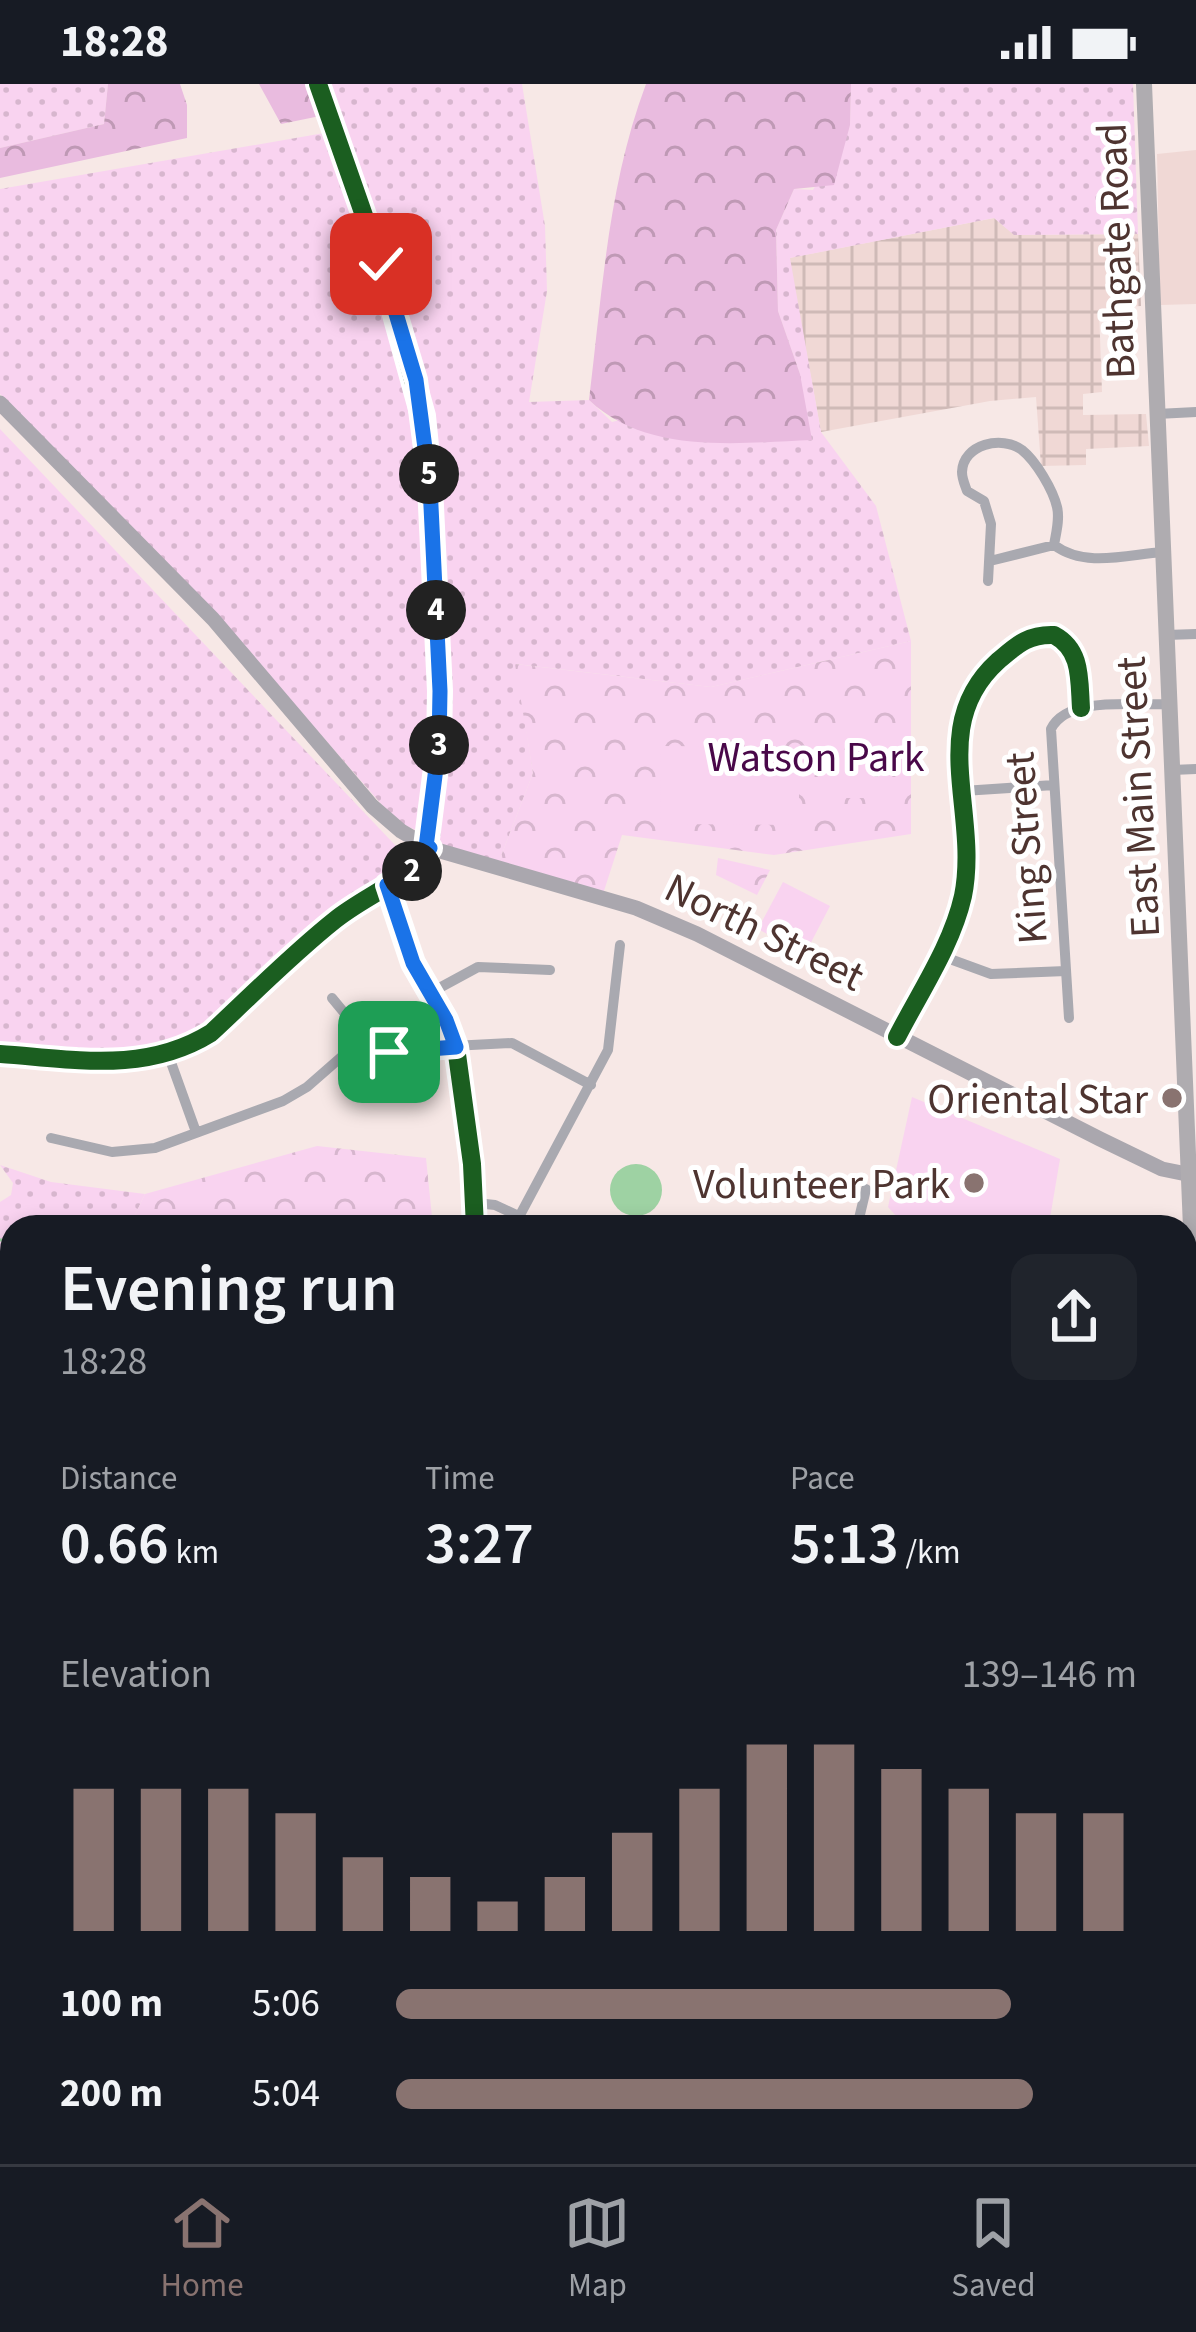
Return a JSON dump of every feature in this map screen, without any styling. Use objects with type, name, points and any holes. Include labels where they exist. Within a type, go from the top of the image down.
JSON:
[{"type":"main road","name":"Bathgate Road","points":[[1144,84],[1157,415]]},
{"type":"main road","points":[[0,403],[213,619],[373,806],[428,848]]},
{"type":"main road","name":"East Main Street","points":[[1157,415],[1168,704],[1190,1006],[1194,1215]]},
{"type":"main road","name":"North Street","points":[[428,848],[636,908],[697,934],[1162,1169],[1193,1176]]},
{"type":"street","points":[[0,1054],[116,1063],[168,1054],[211,1033],[330,924],[417,868],[428,848],[440,691],[423,416],[381,264],[318,84]]},
{"type":"street","points":[[1157,415],[1196,412]]},
{"type":"street","points":[[988,581],[991,524],[984,501],[967,491],[962,472],[968,454],[985,444],[1007,443],[1023,451],[1052,493],[1059,512],[1054,545]]},
{"type":"street","points":[[1054,545],[1069,556],[1091,559],[1162,552]]},
{"type":"street","points":[[990,561],[1054,545]]},
{"type":"street","points":[[1166,635],[1196,634]]},
{"type":"street","points":[[897,1036],[958,917],[965,880],[959,729],[964,706],[983,675],[1023,639],[1054,635],[1078,662],[1081,708]]},
{"type":"street","name":"King Street","points":[[1069,1018],[1051,730],[1065,712],[1081,708],[1168,704]]},
{"type":"street","points":[[1172,770],[1196,770]]},
{"type":"street","points":[[963,791],[1054,785]]},
{"type":"street","points":[[387,885],[413,963],[456,1047],[476,1215]]},
{"type":"street","points":[[476,1203],[520,1215],[608,1050],[620,946]]},
{"type":"street","points":[[939,955],[991,974],[1066,971]]},
{"type":"street","points":[[430,993],[480,967],[550,970]]},
{"type":"street","points":[[332,998],[375,1050],[512,1043],[591,1085]]},
{"type":"street","points":[[52,1138],[133,1152],[196,1132],[283,1101],[307,1087],[364,1038]]},
{"type":"street","points":[[168,1054],[196,1132]]},
{"type":"street","points":[[860,1215],[866,1189]]},
{"type":"shaded area","points":[[1196,150],[1196,304],[1160,305],[1157,154]]},
{"type":"shaded area","points":[[994,218],[1015,235],[1138,234],[1141,306],[1099,309],[1102,392],[1083,394],[1083,415],[1146,414],[1149,446],[1086,449],[1086,465],[1041,466],[1036,397],[821,432],[789,258]]},
{"type":"shaded area","points":[[626,1166],[646,1166],[660,1180],[660,1200],[646,1214],[626,1214],[612,1200],[612,1180]]},
{"type":"green space","points":[[0,84],[108,84],[104,124],[0,148]]},
{"type":"green space","points":[[108,84],[180,84],[187,105],[187,138],[0,178],[0,148],[104,124]]},
{"type":"green space","points":[[259,84],[312,84],[325,115],[281,124]]},
{"type":"green space","points":[[324,84],[522,84],[545,226],[547,291],[529,402],[589,400],[612,422],[800,374],[778,311],[776,230],[794,189],[813,190],[850,125],[851,84],[1133,84],[1138,234],[1014,235],[994,218],[790,258],[821,432],[876,506],[911,641],[711,687],[516,664],[533,773],[498,864],[433,842],[448,693],[438,501],[428,415],[395,292]]},
{"type":"green space","points":[[646,84],[851,84],[850,125],[834,185],[794,189],[776,230],[778,311],[800,374],[812,440],[724,443],[666,438],[612,418],[589,400],[615,200]]},
{"type":"green space","points":[[330,132],[395,321],[417,416],[433,710],[429,792],[420,832],[396,821],[201,597],[0,394],[0,189]]},
{"type":"green space","points":[[0,429],[395,845],[411,853],[330,911],[206,1025],[168,1049],[122,1055],[0,1050]]},
{"type":"green space","name":"Watson Park","points":[[911,641],[911,834],[774,855],[622,835],[603,894],[498,864],[533,773],[515,664],[711,687]]},
{"type":"green space","points":[[661,746],[799,747],[799,825],[660,824]]},
{"type":"green space","points":[[825,753],[870,753],[870,798],[825,798]]},
{"type":"green space","points":[[718,858],[770,870],[757,895],[716,875]]},
{"type":"green space","points":[[783,882],[830,906],[805,954],[758,929]]},
{"type":"green space","name":"Volunteer Park","points":[[912,1097],[1060,1159],[1051,1215],[895,1215],[888,1207]]},
{"type":"green space","points":[[317,1146],[426,1158],[432,1215],[135,1215],[145,1194]]},
{"type":"green space","points":[[0,1165],[51,1182],[145,1194],[135,1215],[0,1215],[0,1202],[11,1195],[13,1183]]},
{"type":"cycle path","points":[[318,84],[381,264],[423,416],[440,691],[439,744],[426,847]]},
{"type":"cycle path","points":[[897,1037],[943,950],[963,896],[966,833],[960,742],[965,713],[977,686],[1017,645],[1054,635],[1074,657],[1081,708]]},
{"type":"cycle path","points":[[0,1054],[108,1061],[186,1046],[211,1033],[319,933],[410,870],[430,848]]},
{"type":"cycle path","points":[[387,885],[413,963],[456,1047],[474,1215]]},
{"type":"place","name":"Oriental Star","points":[[1172,1098]]},
{"type":"place","name":"Volunteer Park","points":[[974,1183]]},
{"type":"route","points":[[381,264],[423,416],[440,691],[439,744],[426,847],[430,848],[417,868],[387,885],[413,963],[456,1047],[389,1052]]}]
